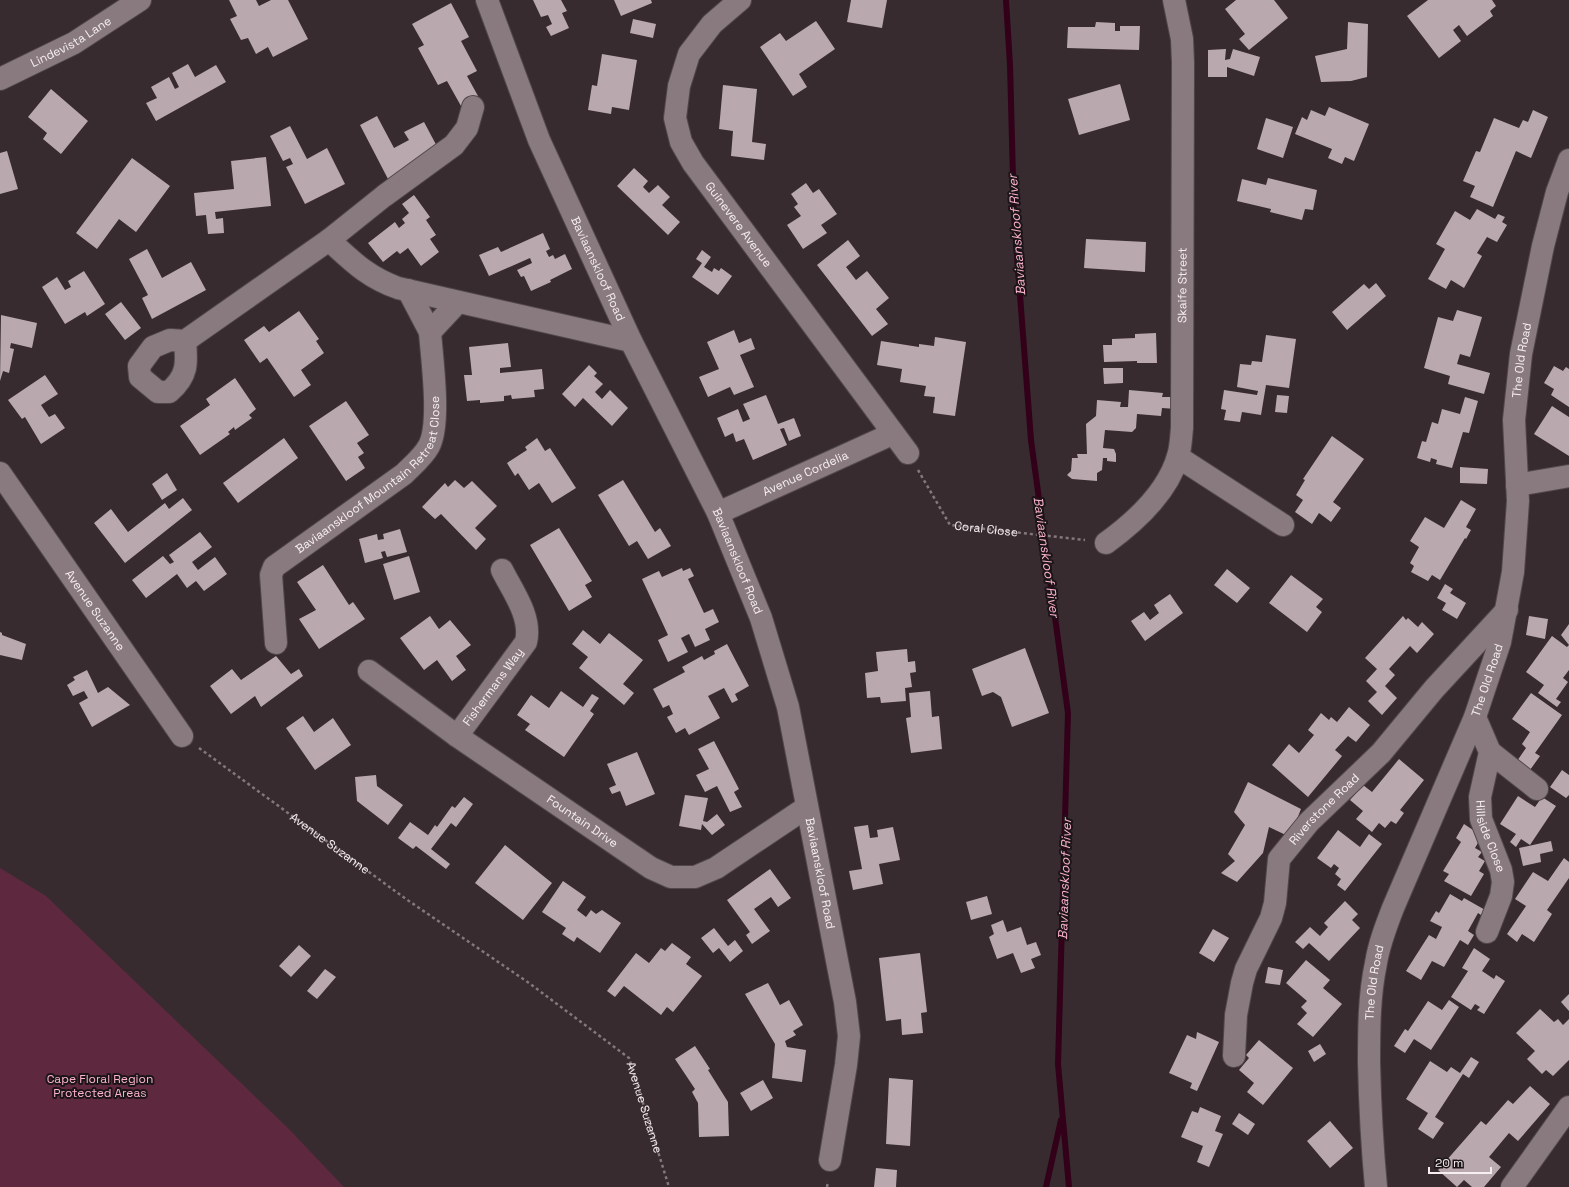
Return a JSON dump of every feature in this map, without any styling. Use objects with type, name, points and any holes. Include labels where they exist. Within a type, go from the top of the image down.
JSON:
[{"type":"street","name":"Lindevista Lane","points":[[0,79],[74,43],[140,0]]},
{"type":"street","name":"Baviaanskloof Road","points":[[487,0],[539,140],[631,342],[718,513],[761,618],[788,707],[845,1002],[849,1036],[846,1065],[830,1160]]},
{"type":"street","name":"Skaife Street","points":[[1106,543],[1132,524],[1151,503],[1166,481],[1178,457],[1182,428],[1183,63],[1182,39],[1174,0]]},
{"type":"street","name":"Guinevere Avenue","points":[[735,1],[712,24],[689,54],[679,86],[675,118],[681,142],[692,163],[892,434]]},
{"type":"street","points":[[185,341],[329,240],[384,196],[454,145],[467,128],[473,107]]},
{"type":"street","name":"The Old Road","points":[[1376,1187],[1370,1128],[1369,1057],[1370,1003],[1376,963],[1382,938],[1393,908],[1475,717],[1500,642],[1508,609],[1513,572],[1517,485],[1514,420],[1521,354],[1543,246],[1557,192],[1569,160]]},
{"type":"street","points":[[329,240],[362,270],[379,281],[408,290],[631,342]]},
{"type":"street","points":[[408,290],[430,332],[458,302]]},
{"type":"street","name":"Baviaanskloof Mountain Retreat Close","points":[[276,643],[271,575],[274,567],[404,474],[423,456],[430,445],[434,430],[434,401],[430,332]]},
{"type":"street","points":[[892,434],[908,453]]},
{"type":"street","name":"Avenue Cordelia","points":[[718,513],[892,434]]},
{"type":"street","points":[[1178,457],[1283,525]]},
{"type":"street","name":"Avenue Suzanne","points":[[0,473],[182,736]]},
{"type":"street","points":[[1517,485],[1569,476]]},
{"type":"street","name":"Fishermans Way","points":[[457,736],[526,642],[528,634],[526,617],[502,570]]},
{"type":"street","name":"Riverstone Road","points":[[1234,1056],[1236,1015],[1242,983],[1246,969],[1271,918],[1275,903],[1280,860],[1309,822],[1380,753],[1434,689],[1508,609]]},
{"type":"street","name":"Fountain Drive","points":[[369,671],[457,736],[651,868],[670,876],[695,877],[716,868],[807,807]]},
{"type":"street","points":[[1475,717],[1490,752],[1537,789]]},
{"type":"street","name":"Hillside Close","points":[[1487,932],[1501,896],[1503,882],[1501,870],[1481,819],[1479,808],[1490,752]]},
{"type":"street","points":[[1512,1187],[1569,1107]]},
{"type":"path","name":"Coral Close","points":[[908,453],[950,525],[1106,543]]},
{"type":"path","name":"Avenue Suzanne","points":[[182,736],[406,899],[529,983],[629,1058],[669,1187]]},
{"type":"green space","name":"Cape Floral Region Protected Areas","points":[[0,868],[46,896],[288,1128],[344,1187],[0,1187]]},
{"type":"building","points":[[229,0],[256,0],[259,6],[271,0],[288,0],[308,39],[273,57],[268,47],[256,54],[248,38],[241,40],[230,19],[237,16]]},
{"type":"building","points":[[533,0],[561,0],[567,11],[562,13],[569,28],[551,36],[546,27],[552,24],[548,15],[541,17]]},
{"type":"building","points":[[614,0],[651,0],[652,3],[621,16]]},
{"type":"building","points":[[851,0],[887,0],[882,28],[847,22]]},
{"type":"building","points":[[1236,0],[1274,0],[1288,18],[1249,50],[1239,39],[1245,34],[1225,9]]},
{"type":"building","points":[[1428,0],[1492,0],[1496,6],[1490,11],[1493,16],[1467,36],[1459,25],[1453,30],[1461,41],[1439,58],[1407,16]]},
{"type":"building","points":[[451,3],[469,37],[461,41],[477,71],[467,76],[478,96],[461,106],[447,81],[438,85],[418,48],[424,45],[412,24]]},
{"type":"building","points":[[633,19],[656,24],[653,38],[630,33]]},
{"type":"building","points":[[816,21],[835,49],[799,74],[807,87],[793,96],[760,47],[780,33],[786,41]]},
{"type":"building","points":[[1096,22],[1115,23],[1115,31],[1120,31],[1120,26],[1140,26],[1139,50],[1067,48],[1068,27],[1095,27]]},
{"type":"building","points":[[1348,22],[1368,24],[1367,77],[1351,81],[1321,82],[1315,56],[1347,49]]},
{"type":"building","points":[[1226,49],[1225,60],[1230,59],[1233,49],[1260,57],[1254,76],[1227,67],[1227,77],[1208,77],[1208,50]]},
{"type":"building","points":[[602,54],[637,60],[629,110],[612,107],[611,114],[588,110],[592,85],[597,86]]},
{"type":"building","points":[[188,64],[195,77],[216,65],[226,82],[156,121],[146,103],[157,98],[151,87],[169,77],[175,89],[179,87],[172,73]]},
{"type":"building","points":[[1120,84],[1130,120],[1079,135],[1068,99]]},
{"type":"building","points":[[723,85],[757,89],[752,142],[766,144],[764,160],[731,156],[733,131],[719,129]]},
{"type":"building","points":[[51,89],[88,121],[61,154],[43,139],[47,133],[28,117]]},
{"type":"building","points":[[1329,107],[1369,124],[1354,161],[1345,157],[1342,164],[1328,158],[1332,149],[1295,134],[1302,117],[1307,120],[1311,110],[1325,116]]},
{"type":"building","points":[[1533,110],[1548,117],[1531,158],[1516,151],[1493,207],[1470,197],[1475,186],[1463,181],[1476,151],[1480,152],[1494,118],[1519,128],[1523,120],[1528,122]]},
{"type":"building","points":[[377,116],[394,148],[409,140],[404,132],[424,122],[440,152],[388,179],[360,125]]},
{"type":"building","points":[[1266,118],[1293,127],[1283,158],[1257,149]]},
{"type":"building","points":[[290,126],[307,159],[327,148],[345,184],[305,204],[286,167],[293,164],[290,158],[283,161],[270,136]]},
{"type":"building","points":[[7,151],[18,189],[0,194],[0,153]]},
{"type":"building","points":[[266,157],[271,206],[215,212],[216,219],[223,218],[224,233],[208,234],[206,215],[196,216],[194,193],[234,189],[231,161]]},
{"type":"building","points":[[132,158],[170,186],[136,232],[119,219],[97,249],[76,233]]},
{"type":"building","points":[[634,168],[648,181],[643,187],[649,193],[658,185],[670,197],[662,205],[680,222],[668,235],[617,186]]},
{"type":"building","points":[[1268,178],[1317,190],[1313,210],[1305,209],[1302,220],[1270,212],[1271,209],[1237,201],[1242,179],[1266,185]]},
{"type":"building","points":[[806,183],[813,193],[819,189],[837,214],[821,225],[827,233],[803,249],[787,225],[801,216],[794,207],[798,204],[791,194]]},
{"type":"building","points":[[414,195],[430,217],[426,220],[436,235],[430,239],[439,252],[421,266],[408,248],[400,254],[397,251],[383,262],[368,243],[395,222],[399,228],[405,223],[402,219],[409,213],[402,204]]},
{"type":"building","points":[[1477,209],[1495,219],[1498,214],[1505,217],[1502,222],[1507,225],[1497,242],[1487,237],[1477,253],[1482,256],[1464,288],[1451,280],[1446,289],[1428,279],[1445,249],[1436,244],[1455,211],[1470,220]]},
{"type":"building","points":[[543,233],[550,249],[546,251],[549,257],[553,255],[555,259],[565,254],[572,269],[550,280],[551,282],[531,291],[524,276],[521,277],[517,270],[532,263],[530,258],[489,276],[479,255],[498,247],[501,252]]},
{"type":"building","points":[[1086,239],[1146,242],[1145,272],[1084,268]]},
{"type":"building","points":[[848,240],[860,256],[846,267],[856,280],[867,271],[889,298],[876,309],[888,324],[872,336],[817,265]]},
{"type":"building","points":[[147,249],[162,278],[191,262],[206,290],[152,319],[142,298],[148,295],[129,259]]},
{"type":"building","points":[[702,250],[711,257],[704,267],[712,272],[714,268],[719,271],[721,268],[732,276],[718,295],[692,277],[702,263],[696,259]]},
{"type":"building","points":[[84,271],[105,304],[87,316],[85,312],[65,324],[42,287],[57,277],[65,290],[71,287],[68,281]]},
{"type":"building","points":[[1376,283],[1386,296],[1347,330],[1332,312],[1364,284],[1369,289]]},
{"type":"building","points":[[121,302],[141,328],[125,340],[105,314]]},
{"type":"building","points":[[1457,310],[1482,317],[1470,357],[1460,354],[1457,364],[1490,373],[1484,394],[1448,384],[1450,376],[1424,368],[1438,317],[1453,321]]},
{"type":"building","points":[[299,311],[319,339],[316,341],[324,353],[301,370],[311,385],[294,397],[267,358],[260,363],[244,340],[264,326],[269,332]]},
{"type":"building","points":[[1,315],[37,323],[32,348],[11,343],[10,348],[14,349],[9,373],[3,371],[0,381]]},
{"type":"building","points":[[734,330],[739,343],[751,338],[755,349],[740,355],[754,387],[734,395],[730,387],[708,397],[699,377],[719,369],[707,342]]},
{"type":"building","points":[[1156,333],[1157,363],[1137,363],[1137,361],[1104,362],[1103,345],[1112,345],[1112,339],[1135,338],[1135,334]]},
{"type":"building","points":[[1266,335],[1296,339],[1289,388],[1266,385],[1261,415],[1242,412],[1240,422],[1224,420],[1226,410],[1221,409],[1224,390],[1257,395],[1258,391],[1237,387],[1240,364],[1251,365],[1252,361],[1262,362]]},
{"type":"building","points":[[935,337],[966,342],[955,416],[933,413],[935,397],[924,396],[926,386],[900,382],[902,369],[877,365],[881,341],[919,347],[919,344],[934,346]]},
{"type":"building","points":[[508,343],[511,367],[500,368],[500,373],[542,369],[544,389],[534,390],[535,397],[512,399],[511,395],[504,396],[504,401],[480,403],[480,400],[467,401],[464,375],[472,375],[469,347]]},
{"type":"building","points":[[589,365],[597,373],[594,376],[603,384],[595,392],[602,399],[610,390],[628,408],[612,426],[583,398],[575,407],[562,394]]},
{"type":"building","points":[[1554,366],[1563,371],[1566,367],[1569,369],[1569,407],[1551,395],[1554,389],[1544,383]]},
{"type":"building","points":[[1103,368],[1123,368],[1123,383],[1104,384]]},
{"type":"building","points":[[45,375],[58,394],[41,405],[49,417],[55,414],[65,428],[41,444],[25,417],[22,419],[8,400]]},
{"type":"building","points":[[235,378],[256,409],[249,415],[252,418],[235,430],[234,427],[228,432],[230,434],[200,455],[180,426],[210,405],[206,399]]},
{"type":"building","points":[[1129,390],[1163,393],[1162,397],[1177,397],[1176,409],[1162,408],[1161,416],[1137,414],[1136,428],[1132,432],[1105,430],[1103,448],[1114,449],[1116,454],[1116,462],[1107,461],[1107,458],[1103,458],[1102,470],[1097,473],[1097,481],[1072,479],[1067,475],[1071,471],[1072,458],[1078,458],[1077,454],[1087,454],[1086,424],[1096,416],[1097,400],[1121,402],[1120,407],[1128,407]]},
{"type":"building","points":[[766,395],[778,424],[794,418],[801,436],[789,441],[784,428],[780,429],[787,445],[753,460],[744,439],[736,442],[733,433],[725,437],[717,418],[738,409],[743,422],[750,419],[743,404]]},
{"type":"building","points":[[1277,395],[1289,396],[1287,413],[1275,412]]},
{"type":"building","points":[[1465,397],[1478,401],[1469,433],[1463,432],[1452,468],[1436,464],[1437,460],[1431,458],[1430,462],[1417,458],[1422,441],[1426,442],[1432,422],[1438,424],[1442,409],[1460,414]]},
{"type":"building","points":[[346,401],[369,435],[357,443],[364,453],[358,457],[365,468],[346,481],[309,426]]},
{"type":"building","points":[[1552,406],[1569,417],[1569,456],[1534,434]]},
{"type":"building","points":[[1332,436],[1364,459],[1333,502],[1341,508],[1331,522],[1319,513],[1312,524],[1295,512],[1303,500],[1296,495],[1305,480],[1303,479]]},
{"type":"building","points":[[284,438],[298,458],[238,503],[223,483]]},
{"type":"building","points":[[537,438],[545,451],[550,448],[576,488],[552,503],[539,483],[529,490],[518,473],[515,476],[507,463],[527,450],[525,447]]},
{"type":"building","points":[[1460,467],[1488,469],[1487,484],[1460,483]]},
{"type":"building","points":[[167,473],[177,490],[162,500],[152,484]]},
{"type":"building","points":[[455,480],[464,488],[472,481],[497,506],[475,528],[486,539],[476,550],[441,514],[435,519],[422,507],[445,483],[448,487]]},
{"type":"building","points":[[623,480],[655,532],[660,528],[671,546],[648,559],[637,541],[629,546],[598,495]]},
{"type":"building","points":[[183,498],[192,510],[125,563],[94,523],[111,509],[128,532],[165,503],[169,509]]},
{"type":"building","points":[[1461,500],[1476,509],[1466,527],[1471,530],[1440,580],[1432,575],[1428,581],[1411,572],[1414,566],[1410,563],[1419,547],[1410,541],[1425,517],[1444,528]]},
{"type":"building","points":[[559,528],[592,581],[585,585],[592,597],[569,611],[530,545]]},
{"type":"building","points":[[400,529],[407,552],[387,557],[385,551],[381,552],[383,558],[365,563],[359,539],[377,534],[378,540],[384,539],[383,534]]},
{"type":"building","points":[[200,532],[212,547],[192,562],[198,570],[215,557],[227,574],[204,591],[196,581],[187,588],[177,574],[146,598],[132,580],[163,556],[170,564],[174,562],[169,555]]},
{"type":"building","points":[[409,556],[420,592],[394,600],[383,564]]},
{"type":"building","points":[[323,565],[349,605],[353,602],[365,619],[319,649],[299,619],[316,610],[297,582]]},
{"type":"building","points":[[682,568],[683,571],[690,568],[694,576],[688,579],[704,613],[713,609],[719,622],[705,629],[710,640],[695,647],[689,634],[681,638],[688,652],[668,662],[658,640],[668,635],[642,579],[659,571],[662,577]]},
{"type":"building","points":[[1227,569],[1250,588],[1237,603],[1214,585]]},
{"type":"building","points":[[1291,575],[1323,599],[1316,607],[1322,612],[1307,632],[1269,603]]},
{"type":"building","points":[[1445,584],[1453,589],[1450,593],[1466,603],[1457,619],[1442,610],[1446,603],[1437,598]]},
{"type":"building","points":[[1170,594],[1183,613],[1145,641],[1131,621],[1144,612],[1150,620],[1159,613],[1154,605]]},
{"type":"building","points":[[430,616],[439,629],[450,620],[471,645],[456,656],[466,670],[452,681],[437,660],[424,670],[400,638]]},
{"type":"building","points":[[1403,616],[1406,620],[1408,618],[1418,627],[1422,622],[1434,634],[1417,653],[1410,646],[1389,669],[1395,675],[1385,686],[1397,698],[1382,715],[1368,701],[1377,692],[1366,681],[1377,669],[1365,658]]},
{"type":"building","points":[[1529,616],[1548,619],[1545,639],[1526,635]]},
{"type":"building","points":[[1569,624],[1569,645],[1561,635]]},
{"type":"building","points":[[583,630],[600,644],[609,633],[643,660],[623,684],[634,693],[624,705],[579,668],[588,657],[572,644]]},
{"type":"building","points":[[0,632],[2,635],[26,644],[22,660],[0,655]]},
{"type":"building","points":[[1552,636],[1567,647],[1569,645],[1569,670],[1563,678],[1568,682],[1556,699],[1561,702],[1557,707],[1538,693],[1544,685],[1526,672]]},
{"type":"building","points":[[727,644],[749,686],[735,694],[738,700],[732,703],[724,688],[708,696],[720,718],[689,735],[685,728],[676,733],[667,717],[673,714],[669,705],[663,708],[653,689],[685,672],[682,667],[702,656],[704,660],[715,654],[714,651]]},
{"type":"building","points":[[1025,648],[1049,713],[1012,727],[1001,697],[993,692],[982,696],[972,669]]},
{"type":"building","points":[[907,649],[908,662],[915,661],[916,672],[910,673],[912,687],[905,688],[906,701],[881,703],[880,697],[867,698],[865,673],[878,671],[876,652]]},
{"type":"building","points":[[276,656],[291,674],[299,669],[303,676],[261,707],[255,696],[231,714],[210,686],[232,669],[241,680]]},
{"type":"building","points":[[87,670],[98,693],[108,687],[130,705],[92,727],[79,703],[88,698],[84,691],[73,696],[67,685],[75,680],[73,677]]},
{"type":"building","points":[[561,691],[583,707],[592,694],[599,698],[590,711],[594,714],[564,757],[525,730],[530,724],[517,715],[531,695],[549,708]]},
{"type":"building","points":[[930,691],[932,717],[939,716],[942,749],[911,753],[906,718],[911,717],[909,693]]},
{"type":"building","points":[[1531,693],[1562,715],[1535,753],[1540,756],[1530,770],[1517,761],[1526,748],[1522,744],[1530,732],[1512,719]]},
{"type":"building","points":[[1349,707],[1370,725],[1356,742],[1348,736],[1335,750],[1342,756],[1308,797],[1272,765],[1289,744],[1299,753],[1314,735],[1308,730],[1321,713],[1329,720],[1331,717],[1337,722]]},
{"type":"building","points":[[303,716],[314,732],[333,718],[351,745],[315,770],[286,728]]},
{"type":"building","points":[[714,741],[739,789],[734,792],[742,807],[730,812],[717,786],[705,792],[696,775],[709,769],[698,749]]},
{"type":"building","points":[[637,752],[655,794],[626,806],[620,791],[612,794],[609,788],[616,785],[607,764]]},
{"type":"building","points":[[1399,759],[1424,780],[1400,810],[1404,813],[1396,824],[1391,821],[1385,828],[1379,823],[1372,832],[1356,819],[1363,811],[1350,800],[1363,785],[1372,792]]},
{"type":"building","points":[[1562,770],[1569,775],[1569,795],[1566,798],[1550,787]]},
{"type":"building","points":[[376,775],[377,786],[403,805],[388,825],[357,801],[355,777]]},
{"type":"building","points":[[1248,782],[1301,809],[1290,837],[1269,827],[1263,853],[1237,882],[1221,873],[1235,861],[1228,854],[1245,825],[1234,812]]},
{"type":"building","points":[[685,795],[708,798],[703,821],[707,822],[717,814],[725,825],[712,835],[702,824],[701,830],[679,826]]},
{"type":"building","points":[[1518,796],[1535,807],[1542,797],[1556,806],[1530,845],[1521,839],[1516,847],[1510,842],[1516,834],[1500,824]]},
{"type":"building","points":[[464,797],[473,804],[456,827],[451,823],[431,849],[450,864],[446,869],[416,846],[413,849],[398,838],[410,822],[428,835],[435,825],[437,827],[452,806],[455,808]]},
{"type":"building","points":[[1464,824],[1482,836],[1475,848],[1482,852],[1478,857],[1485,861],[1479,871],[1484,874],[1471,896],[1444,881],[1449,874],[1443,871],[1461,842],[1456,838]]},
{"type":"building","points":[[868,825],[870,838],[878,837],[877,830],[893,827],[900,860],[879,864],[883,884],[853,890],[849,871],[862,869],[854,827]]},
{"type":"building","points":[[1338,830],[1360,847],[1369,834],[1382,844],[1345,891],[1337,885],[1341,879],[1335,874],[1339,868],[1334,864],[1331,868],[1317,858]]},
{"type":"building","points":[[1551,841],[1553,851],[1540,854],[1541,862],[1523,866],[1519,848]]},
{"type":"building","points":[[505,845],[552,883],[523,920],[475,883]]},
{"type":"building","points":[[1564,858],[1569,862],[1569,878],[1547,910],[1552,914],[1534,942],[1522,934],[1517,942],[1507,934],[1526,906],[1515,899],[1533,872],[1548,881]]},
{"type":"building","points":[[770,869],[791,898],[778,907],[771,897],[754,909],[770,931],[752,944],[746,935],[750,932],[727,900]]},
{"type":"building","points":[[563,881],[586,897],[577,910],[586,917],[591,910],[596,914],[602,910],[621,923],[600,953],[577,937],[574,942],[562,934],[566,928],[542,912]]},
{"type":"building","points":[[1450,894],[1462,901],[1464,898],[1487,911],[1484,917],[1478,913],[1468,931],[1474,935],[1468,945],[1460,940],[1444,967],[1432,961],[1421,980],[1406,971],[1429,935],[1436,939],[1442,927],[1430,921],[1436,911],[1439,913]]},
{"type":"building","points":[[987,896],[992,914],[971,920],[966,902]]},
{"type":"building","points":[[1345,901],[1358,914],[1352,920],[1360,928],[1329,961],[1309,943],[1303,949],[1295,942],[1310,927],[1320,936],[1328,927],[1324,923]]},
{"type":"building","points":[[1003,920],[1007,932],[1021,927],[1027,945],[1036,942],[1041,955],[1031,959],[1035,968],[1021,973],[1013,953],[997,959],[989,937],[994,934],[991,925]]},
{"type":"building","points":[[714,928],[728,946],[735,940],[743,951],[730,962],[719,948],[713,953],[701,938]]},
{"type":"building","points":[[1213,929],[1229,938],[1214,962],[1199,953]]},
{"type":"building","points":[[672,943],[691,957],[686,964],[702,976],[673,1012],[667,1007],[661,1015],[624,986],[615,997],[607,991],[636,953],[649,963],[661,948],[665,951]]},
{"type":"building","points":[[299,945],[311,956],[291,977],[279,966]]},
{"type":"building","points":[[1474,948],[1490,959],[1482,971],[1494,979],[1496,975],[1505,981],[1484,1014],[1477,1010],[1480,1007],[1475,1004],[1471,1010],[1451,997],[1468,971],[1462,968]]},
{"type":"building","points":[[920,953],[927,1012],[921,1013],[923,1033],[902,1035],[901,1019],[886,1021],[879,958]]},
{"type":"building","points":[[1306,960],[1330,980],[1323,988],[1342,1004],[1313,1037],[1297,1024],[1307,1013],[1301,1007],[1307,1001],[1286,983]]},
{"type":"building","points":[[1268,967],[1283,970],[1280,985],[1265,983]]},
{"type":"building","points":[[325,969],[336,977],[317,999],[307,991]]},
{"type":"building","points":[[768,983],[780,1005],[789,1000],[803,1025],[793,1031],[796,1035],[785,1041],[787,1047],[806,1050],[802,1082],[772,1078],[775,1044],[745,994]]},
{"type":"building","points":[[1569,994],[1569,1011],[1561,1002]]},
{"type":"building","points":[[1449,1000],[1459,1007],[1431,1050],[1414,1039],[1405,1053],[1394,1046],[1405,1029],[1408,1031],[1428,1001],[1442,1010]]},
{"type":"building","points":[[1540,1009],[1554,1022],[1558,1019],[1563,1025],[1569,1019],[1569,1060],[1553,1076],[1546,1070],[1542,1074],[1527,1059],[1535,1051],[1516,1033]]},
{"type":"building","points":[[1197,1032],[1219,1042],[1197,1091],[1190,1088],[1192,1083],[1169,1073],[1187,1035],[1196,1039]]},
{"type":"building","points":[[1259,1040],[1293,1068],[1263,1105],[1247,1092],[1254,1083],[1239,1070],[1249,1058],[1246,1055]]},
{"type":"building","points":[[1320,1044],[1326,1054],[1314,1062],[1308,1051]]},
{"type":"building","points":[[695,1046],[710,1069],[708,1070],[728,1102],[729,1136],[699,1137],[698,1103],[692,1092],[695,1089],[675,1059]]},
{"type":"building","points":[[1471,1057],[1479,1062],[1469,1078],[1463,1074],[1435,1117],[1444,1123],[1433,1139],[1418,1129],[1428,1113],[1406,1099],[1430,1061],[1447,1072],[1451,1067],[1460,1073]]},
{"type":"building","points":[[889,1078],[913,1080],[910,1146],[886,1144]]},
{"type":"building","points":[[763,1080],[773,1098],[751,1111],[740,1093]]},
{"type":"building","points":[[1530,1086],[1550,1104],[1518,1141],[1509,1133],[1489,1157],[1501,1167],[1484,1187],[1472,1187],[1464,1180],[1457,1187],[1438,1170],[1481,1121],[1486,1125],[1508,1100],[1513,1104]]},
{"type":"building","points":[[1200,1107],[1221,1116],[1215,1131],[1223,1134],[1209,1167],[1197,1162],[1203,1146],[1181,1137],[1192,1111],[1198,1113]]},
{"type":"building","points":[[1239,1113],[1255,1124],[1248,1135],[1232,1124]]},
{"type":"building","points":[[1330,1121],[1353,1148],[1330,1168],[1307,1141]]},
{"type":"building","points":[[876,1168],[897,1170],[896,1187],[874,1187]]},
{"type":"waterway","name":"Baviaanskloof River","points":[[1006,0],[1010,65],[1014,216],[1031,440],[1068,713],[1058,1064],[1069,1187]]},
{"type":"waterway","name":"Baviaanskloof River","points":[[1046,1187],[1061,1120]]}]
